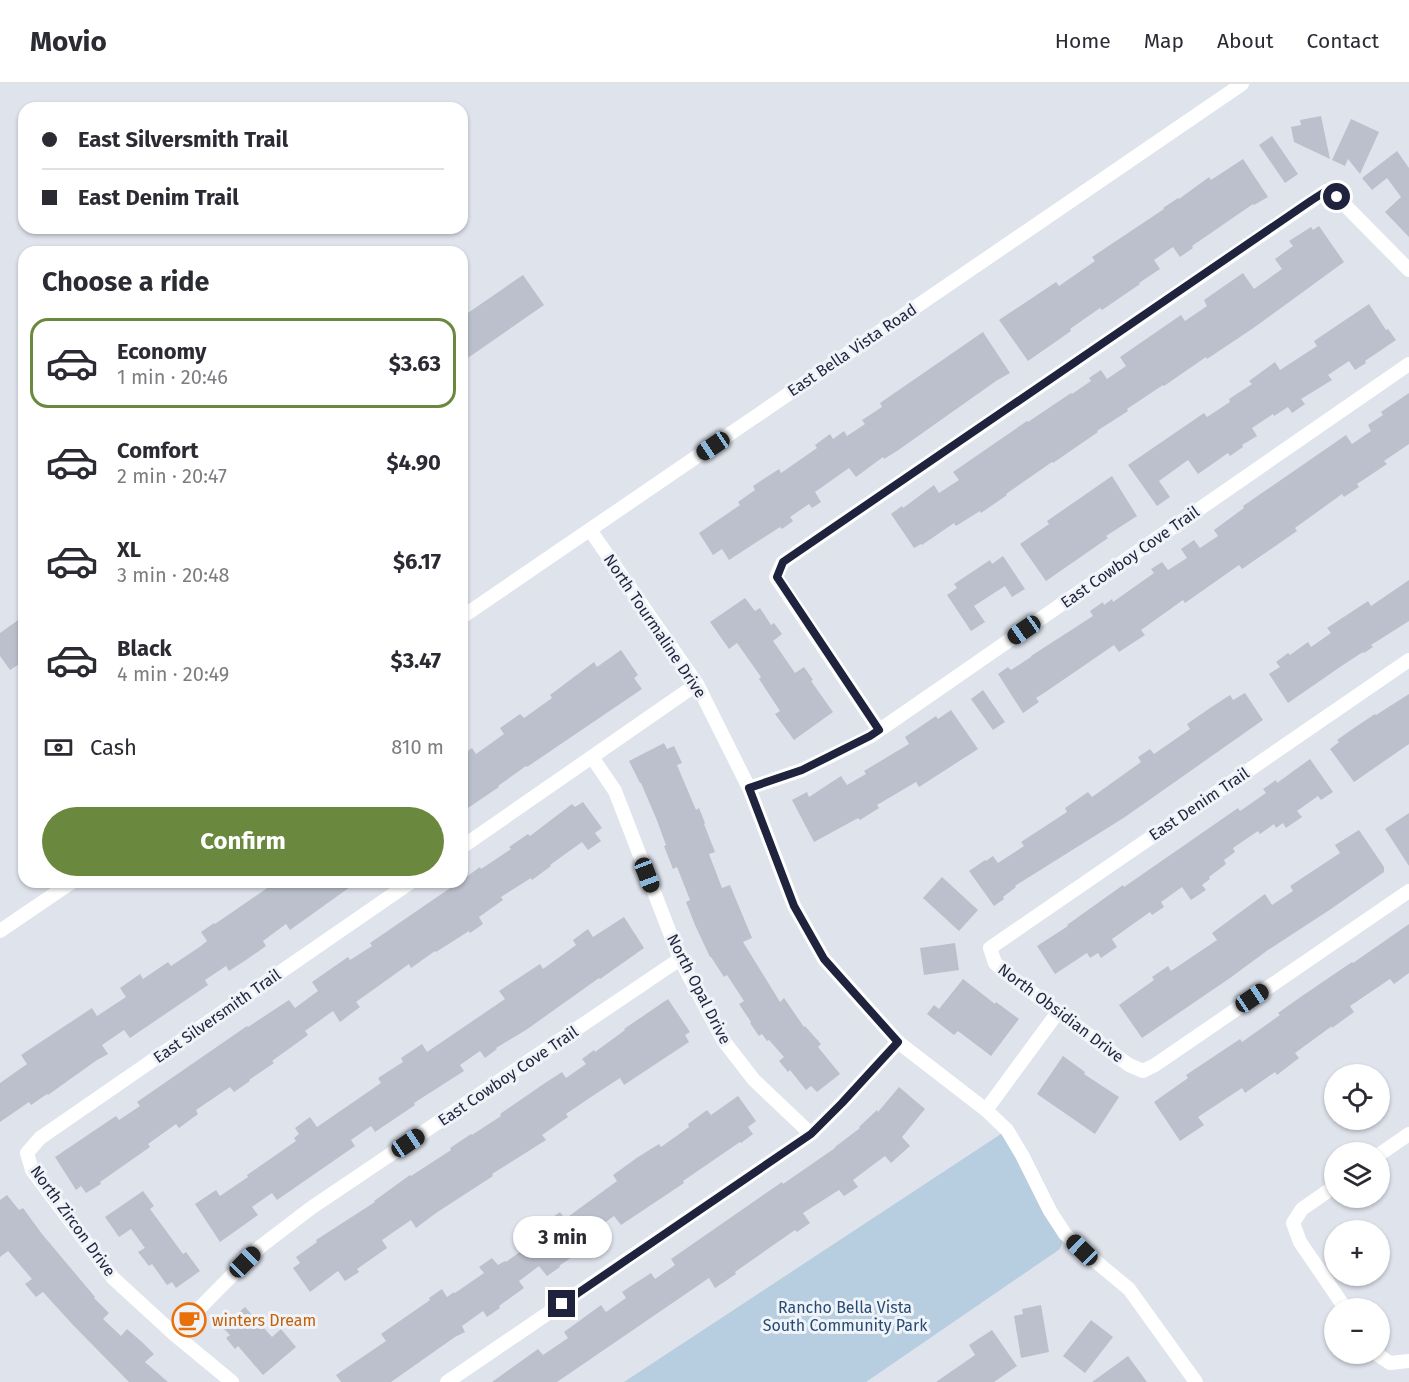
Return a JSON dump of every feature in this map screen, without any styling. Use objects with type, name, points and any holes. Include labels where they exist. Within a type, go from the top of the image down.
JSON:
[{"type":"street","name":"East Bella Vista Road","points":[[468,613],[1242,84]]},
{"type":"street","points":[[879,730],[777,577],[783,562],[1326,191],[1337,197],[1409,270]]},
{"type":"street","name":"East Cowboy Cove Trail","points":[[749,788],[802,770],[870,736],[1409,364]]},
{"type":"street","name":"North Tourmaline Drive","points":[[590,530],[697,684],[749,788],[794,906],[824,959],[898,1042],[986,1110],[1007,1131],[1065,1234],[1129,1289],[1196,1382]]},
{"type":"street","name":"East Denim Trail","points":[[990,948],[1409,660]]},
{"type":"street","points":[[468,843],[697,684]]},
{"type":"street","name":"North Opal Drive","points":[[592,757],[615,791],[680,959],[723,1040],[754,1080],[811,1134]]},
{"type":"street","points":[[0,931],[63,888]]},
{"type":"street","name":"East Silversmith Trail","points":[[27,1153],[40,1138],[402,888]]},
{"type":"street","name":"North Obsidian Drive","points":[[990,948],[994,963],[1006,973],[1129,1065],[1143,1071],[1409,891]]},
{"type":"street","name":"East Cowboy Cove Trail","points":[[174,1334],[260,1247],[311,1208],[680,959]]},
{"type":"street","points":[[986,1110],[1058,1012]]},
{"type":"street","points":[[447,1382],[811,1134],[898,1042]]},
{"type":"street","points":[[1390,1147],[1409,1134]]},
{"type":"street","name":"North Zircon Drive","points":[[27,1153],[33,1170],[113,1278],[174,1334],[232,1382]]},
{"type":"street","points":[[1324,1194],[1302,1209],[1293,1223],[1300,1242],[1338,1298]]},
{"type":"street","points":[[1390,1363],[1409,1361]]},
{"type":"green space","name":"Rancho Bella Vista South Community Park","points":[[1007,1130],[1065,1234],[1060,1249],[866,1382],[624,1382]]},
{"type":"building","points":[[1321,116],[1330,159],[1294,142],[1291,127],[1301,125],[1300,120]]},
{"type":"building","points":[[1351,119],[1379,132],[1360,174],[1348,159],[1345,166],[1332,160]]},
{"type":"building","points":[[1272,136],[1298,174],[1285,183],[1259,145]]},
{"type":"building","points":[[1397,151],[1409,168],[1409,237],[1385,212],[1401,197],[1387,178],[1372,190],[1362,178]]},
{"type":"building","points":[[1243,159],[1268,197],[1253,204],[1192,246],[1193,248],[1180,257],[1173,247],[1154,260],[1160,269],[1102,310],[1100,308],[1028,361],[999,320],[1056,282],[1059,286],[1095,261],[1092,257],[1209,177],[1211,180]]},
{"type":"building","points":[[1319,226],[1344,262],[1252,329],[1127,409],[1128,411],[981,513],[980,511],[956,526],[954,523],[914,548],[891,514],[934,485],[939,493],[959,480],[953,472],[1027,421],[1091,381],[1089,378],[1101,370],[1107,379],[1126,366],[1120,357],[1181,315],[1185,321],[1207,306],[1204,300],[1243,273],[1254,289],[1282,269],[1275,259],[1293,246],[1289,241],[1311,227],[1313,230]]},
{"type":"building","points":[[523,275],[544,305],[468,358],[468,313]]},
{"type":"building","points":[[1369,304],[1386,330],[1388,329],[1396,340],[1355,370],[1349,361],[1328,375],[1332,380],[1301,399],[1305,404],[1292,413],[1288,407],[1252,428],[1257,436],[1230,456],[1228,453],[1198,474],[1188,460],[1159,481],[1170,497],[1157,506],[1128,465],[1204,413],[1207,417],[1230,402],[1229,399],[1252,384],[1249,381],[1275,362],[1280,370],[1317,346],[1314,341]]},
{"type":"building","points":[[983,332],[1010,373],[856,477],[849,468],[815,492],[821,502],[812,508],[809,504],[790,517],[793,521],[782,529],[780,527],[729,560],[722,549],[713,555],[699,533],[740,505],[738,502],[755,490],[753,486],[779,469],[781,473],[817,448],[815,445],[830,434],[833,439],[844,431],[847,436],[865,424],[862,420],[882,407],[880,403]]},
{"type":"building","points":[[1409,393],[1409,444],[1384,461],[1387,464],[1357,484],[1359,487],[1344,497],[1342,494],[1295,528],[1297,531],[1242,569],[1239,565],[1185,603],[1183,600],[1141,630],[1145,635],[1119,652],[1114,645],[1036,698],[1039,702],[1023,713],[998,674],[1008,667],[1011,670],[1093,616],[1090,611],[1103,602],[1104,605],[1112,599],[1113,602],[1154,573],[1151,569],[1162,562],[1168,570],[1187,558],[1181,549],[1194,540],[1200,548],[1218,536],[1214,530],[1244,508],[1243,506],[1346,435],[1352,444],[1371,431],[1368,425],[1383,415],[1381,412]]},
{"type":"building","points":[[1112,476],[1137,516],[1046,581],[1020,544],[1049,524],[1047,521]]},
{"type":"building","points":[[1003,556],[1025,589],[1012,597],[1005,586],[974,606],[985,622],[971,631],[947,595],[957,588],[954,584],[990,560],[992,564]]},
{"type":"building","points":[[1409,580],[1409,621],[1288,703],[1269,674],[1280,667],[1276,662],[1308,642],[1311,647],[1331,633],[1327,628],[1368,601],[1371,606]]},
{"type":"building","points":[[745,598],[755,611],[760,608],[771,625],[774,623],[782,634],[773,641],[795,673],[804,667],[833,712],[794,740],[775,714],[780,711],[759,679],[761,677],[737,643],[729,649],[710,622]]},
{"type":"building","points":[[18,620],[18,665],[10,670],[0,656],[0,633]]},
{"type":"building","points":[[621,650],[638,675],[634,678],[642,689],[526,766],[468,808],[468,751],[472,748],[476,754],[504,734],[500,728],[520,714],[524,718],[552,698],[550,695],[594,662],[597,667]]},
{"type":"building","points":[[983,690],[1005,722],[993,730],[971,699]]},
{"type":"building","points":[[1245,693],[1263,720],[1125,817],[1015,886],[1003,897],[1004,899],[994,906],[969,871],[993,856],[998,863],[1024,846],[1021,842],[1067,812],[1065,808],[1088,792],[1092,797],[1141,762],[1138,757],[1150,749],[1154,754],[1190,729],[1187,724],[1230,695],[1233,700]]},
{"type":"building","points":[[1409,694],[1409,744],[1354,782],[1330,749],[1339,742],[1337,740],[1351,730]]},
{"type":"building","points":[[951,710],[978,749],[919,787],[916,782],[877,805],[879,808],[860,820],[858,818],[814,842],[792,800],[807,792],[809,797],[841,776],[847,785],[866,774],[864,771],[909,744],[905,737],[936,716],[938,719]]},
{"type":"building","points":[[664,743],[667,749],[674,746],[682,763],[677,765],[696,810],[699,808],[705,823],[715,852],[709,854],[722,888],[730,885],[752,938],[743,942],[780,1002],[784,998],[804,1027],[821,1044],[818,1047],[840,1074],[817,1092],[811,1086],[806,1090],[790,1070],[788,1072],[779,1061],[784,1057],[762,1034],[759,1036],[739,1004],[744,1001],[727,975],[724,977],[710,957],[695,925],[686,902],[690,900],[677,867],[673,869],[656,818],[629,761]]},
{"type":"building","points":[[1310,759],[1333,792],[1321,800],[1318,796],[1297,811],[1302,817],[1286,828],[1283,823],[1276,828],[1274,824],[1260,834],[1258,831],[1233,848],[1235,852],[1224,860],[1226,864],[1202,885],[1206,890],[1191,900],[1182,887],[1161,902],[1164,907],[1152,915],[1150,912],[1112,939],[1117,947],[1101,958],[1098,953],[1090,958],[1087,953],[1055,974],[1037,946],[1238,808],[1240,811],[1266,793],[1263,789],[1276,780],[1277,783]]},
{"type":"building","points":[[583,802],[602,828],[595,833],[601,841],[588,850],[582,842],[532,880],[531,878],[501,897],[503,900],[479,917],[483,924],[470,933],[469,931],[435,951],[411,968],[409,964],[356,1002],[360,1007],[340,1022],[333,1011],[305,1031],[308,1035],[272,1061],[274,1063],[250,1081],[234,1092],[230,1087],[196,1110],[198,1114],[179,1128],[176,1124],[148,1144],[150,1147],[100,1182],[101,1184],[86,1193],[81,1186],[76,1190],[55,1157],[116,1116],[119,1120],[140,1106],[137,1102],[247,1026],[289,1000],[295,1008],[318,991],[312,982],[348,957],[350,960],[372,946],[370,943],[450,888],[468,888],[468,876],[511,849],[509,847],[528,834],[530,836],[572,804],[575,807]]},
{"type":"building","points":[[1409,813],[1409,866],[1385,829]]},
{"type":"building","points":[[1359,830],[1384,867],[1384,872],[1142,1038],[1119,1005],[1154,980],[1152,977],[1168,966],[1171,971],[1217,940],[1212,933],[1265,894],[1272,905],[1293,891],[1290,886],[1340,853],[1335,845]]},
{"type":"building","points":[[942,877],[978,910],[959,931],[923,898]]},
{"type":"building","points":[[267,888],[349,888],[290,930],[286,924],[263,941],[266,946],[229,971],[226,966],[205,980],[208,985],[130,1038],[124,1030],[102,1045],[108,1054],[48,1095],[31,1105],[29,1102],[0,1122],[0,1083],[27,1064],[21,1055],[92,1008],[97,1016],[126,997],[120,988],[140,974],[143,979],[168,962],[171,966],[201,946],[207,941],[201,932]]},
{"type":"building","points":[[624,917],[644,948],[526,1030],[496,1048],[485,1058],[480,1051],[460,1065],[464,1071],[414,1103],[415,1105],[375,1132],[371,1126],[351,1140],[355,1146],[277,1200],[272,1193],[252,1207],[258,1215],[220,1242],[195,1204],[216,1190],[220,1196],[296,1141],[294,1138],[299,1134],[295,1128],[310,1117],[317,1127],[381,1083],[378,1078],[403,1062],[401,1058],[422,1044],[427,1052],[505,999],[499,991],[540,964],[543,969],[576,945],[573,940],[588,929],[593,937]]},
{"type":"building","points":[[1409,924],[1409,973],[1394,984],[1390,979],[1350,1006],[1354,1012],[1295,1053],[1299,1058],[1277,1075],[1275,1072],[1245,1093],[1242,1088],[1198,1117],[1204,1125],[1180,1141],[1154,1102],[1188,1078],[1186,1075],[1240,1039],[1242,1042],[1302,996]]},
{"type":"building","points":[[955,943],[959,970],[924,975],[920,948]]},
{"type":"building","points":[[963,979],[1019,1019],[991,1056],[958,1031],[954,1035],[927,1014],[934,1005],[939,1009]]},
{"type":"building","points":[[668,999],[690,1032],[685,1035],[689,1042],[624,1085],[620,1078],[566,1114],[568,1117],[542,1135],[546,1140],[492,1174],[493,1176],[416,1228],[411,1220],[382,1240],[387,1248],[357,1269],[359,1272],[345,1281],[338,1271],[310,1292],[293,1268],[300,1263],[296,1257],[317,1242],[316,1240],[375,1202],[410,1175],[451,1150],[450,1148],[501,1116],[500,1114],[545,1083],[562,1072],[566,1078],[586,1064],[582,1059]]},
{"type":"building","points":[[1063,1056],[1085,1072],[1084,1074],[1119,1097],[1095,1134],[1037,1094]]},
{"type":"building","points":[[899,1087],[925,1109],[902,1137],[910,1146],[891,1163],[885,1156],[853,1180],[858,1187],[844,1196],[839,1190],[803,1213],[810,1223],[797,1232],[795,1230],[715,1288],[709,1278],[557,1382],[492,1382],[538,1349],[543,1355],[568,1338],[564,1332],[601,1305],[606,1312],[626,1298],[622,1292],[651,1273],[655,1279],[675,1265],[671,1259],[835,1148],[860,1128],[877,1110],[878,1112]]},
{"type":"building","points":[[738,1096],[756,1121],[748,1127],[753,1134],[683,1181],[684,1183],[621,1225],[614,1216],[596,1229],[601,1237],[547,1276],[539,1266],[519,1281],[524,1288],[499,1306],[500,1308],[487,1317],[483,1311],[462,1326],[465,1332],[391,1382],[341,1382],[336,1375],[386,1341],[381,1334],[430,1300],[429,1298],[442,1289],[447,1297],[455,1293],[484,1273],[479,1267],[492,1258],[498,1265],[506,1262],[528,1246],[523,1238],[560,1212],[565,1219],[617,1181],[613,1175],[638,1157],[659,1144],[661,1147],[689,1127],[688,1124],[707,1110],[711,1115]]},
{"type":"building","points":[[143,1191],[154,1206],[150,1209],[183,1254],[186,1252],[200,1271],[176,1288],[172,1282],[167,1285],[152,1264],[149,1266],[138,1252],[145,1248],[131,1229],[119,1237],[105,1217]]},
{"type":"building","points":[[7,1195],[19,1210],[23,1208],[94,1298],[109,1313],[103,1319],[121,1336],[127,1329],[143,1343],[154,1354],[145,1362],[168,1382],[129,1382],[43,1292],[36,1297],[25,1284],[32,1279],[8,1251],[0,1257],[0,1200]]},
{"type":"building","points":[[1041,1305],[1049,1352],[1021,1358],[1014,1316],[1023,1314],[1022,1309]]},
{"type":"building","points":[[245,1307],[272,1337],[281,1329],[296,1347],[263,1375],[238,1346],[235,1349],[226,1338],[230,1335],[222,1327]]},
{"type":"building","points":[[1091,1320],[1113,1337],[1085,1373],[1063,1356]]},
{"type":"building","points":[[992,1330],[1017,1366],[994,1382],[936,1382],[975,1355],[969,1345]]},
{"type":"building","points":[[1128,1356],[1147,1382],[1092,1382]]},
{"type":"place","name":"winters Dream","points":[[189,1320]]},
{"type":"route","points":[[562,1304],[811,1134],[898,1042],[824,959],[794,906],[749,788],[802,770],[879,730],[777,577],[783,562],[1312,200],[1326,191],[1337,197]]}]
